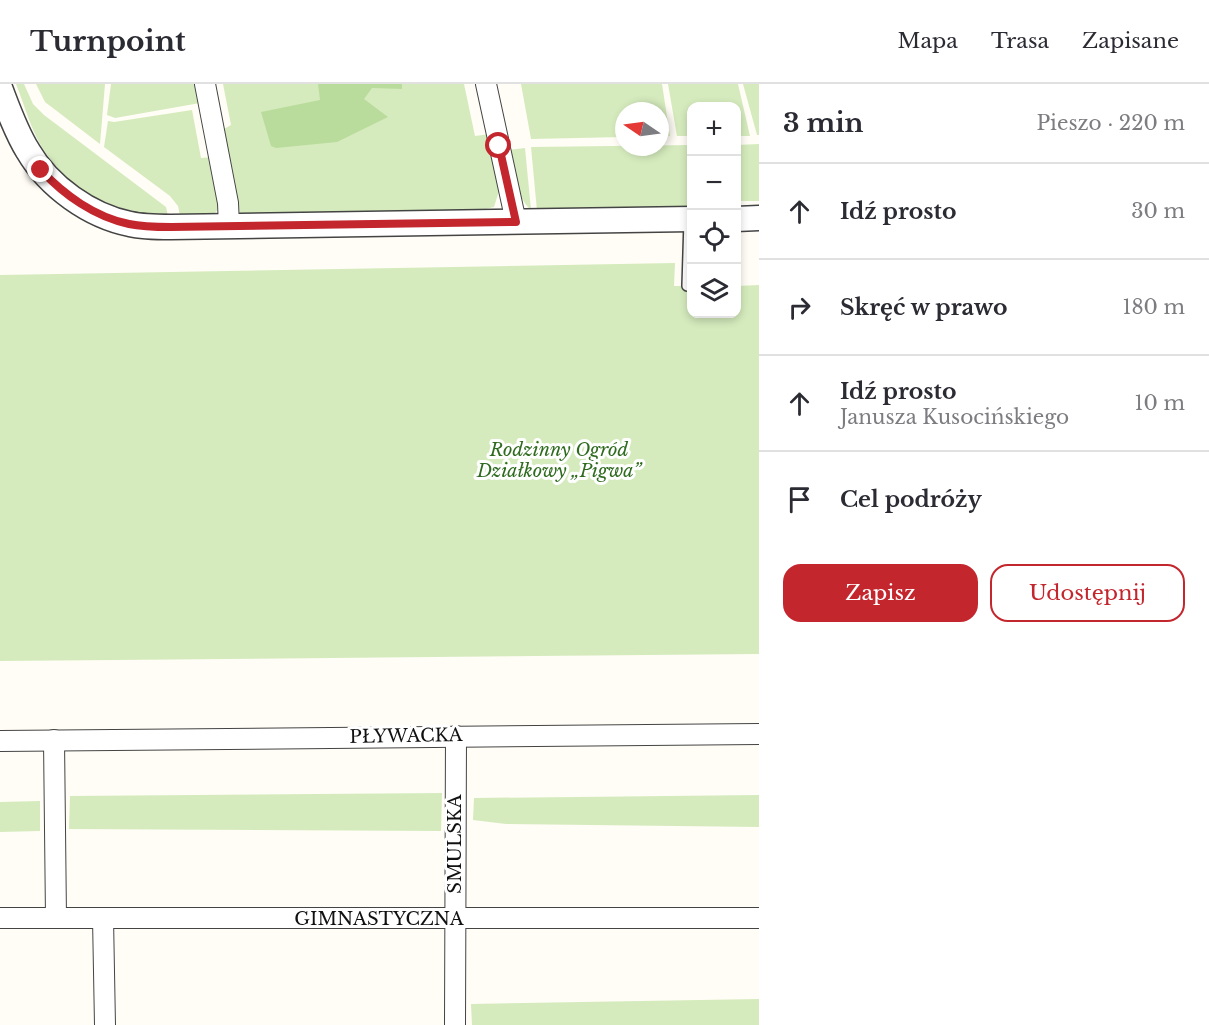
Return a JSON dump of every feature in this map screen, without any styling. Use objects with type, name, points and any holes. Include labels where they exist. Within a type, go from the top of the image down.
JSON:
[{"type":"street","points":[[205,84],[228,203],[230,226]]},
{"type":"street","points":[[486,84],[516,222]]},
{"type":"street","points":[[3,103],[32,157],[50,180],[92,210],[127,224],[171,227],[687,219]]},
{"type":"street","points":[[741,219],[759,218]]},
{"type":"street","name":"PŁYWACKA","points":[[0,741],[759,734]]},
{"type":"street","name":"SMULSKA","points":[[455,1025],[456,736]]},
{"type":"street","points":[[54,740],[56,918]]},
{"type":"street","name":"GIMNASTYCZNA","points":[[0,918],[759,918]]},
{"type":"street","points":[[102,918],[105,1025]]},
{"type":"green space","points":[[16,84],[24,84],[33,104],[44,115],[166,207],[168,216],[148,214],[112,205],[79,187],[64,175],[40,144]]},
{"type":"green space","points":[[36,84],[105,84],[100,144],[45,102]]},
{"type":"green space","points":[[111,84],[196,84],[200,103],[115,118],[107,115]]},
{"type":"green space","points":[[223,84],[464,84],[475,136],[490,134],[499,191],[494,207],[477,211],[243,215],[239,211],[224,129],[231,125]]},
{"type":"green space","points":[[318,84],[402,84],[402,89],[372,88],[364,99],[388,117],[337,142],[276,148],[271,146],[261,112],[320,100]]},
{"type":"green space","points":[[521,84],[662,84],[665,102],[615,102],[615,137],[531,139]]},
{"type":"green space","points":[[668,84],[738,84],[750,136],[741,136],[741,102],[687,102],[687,136],[677,136]]},
{"type":"green space","points":[[743,84],[759,84],[759,135],[757,135]]},
{"type":"green space","points":[[192,110],[201,158],[212,157],[219,207],[212,215],[202,218],[180,216],[178,206],[170,196],[104,147],[108,121]]},
{"type":"green space","points":[[759,144],[759,201],[741,201],[741,145]]},
{"type":"green space","points":[[669,145],[687,145],[687,211],[537,211],[531,147],[615,146],[615,156],[669,156]]},
{"type":"green space","points":[[525,148],[531,210],[518,190],[508,150]]},
{"type":"green space","name":"Rodzinny Ogród Działkowy „Pigwa”","points":[[675,263],[674,286],[687,286],[687,318],[741,318],[741,286],[759,285],[759,654],[0,661],[0,275]]},
{"type":"green space","points":[[442,793],[441,831],[69,829],[70,796]]},
{"type":"green space","points":[[759,795],[759,827],[506,824],[473,820],[474,798]]},
{"type":"green space","points":[[40,801],[40,831],[0,832],[0,802]]},
{"type":"green space","points":[[759,999],[759,1025],[472,1025],[471,1004]]},
{"type":"route","points":[[41,170],[64,192],[92,210],[127,224],[142,226],[516,222],[499,146]]}]
